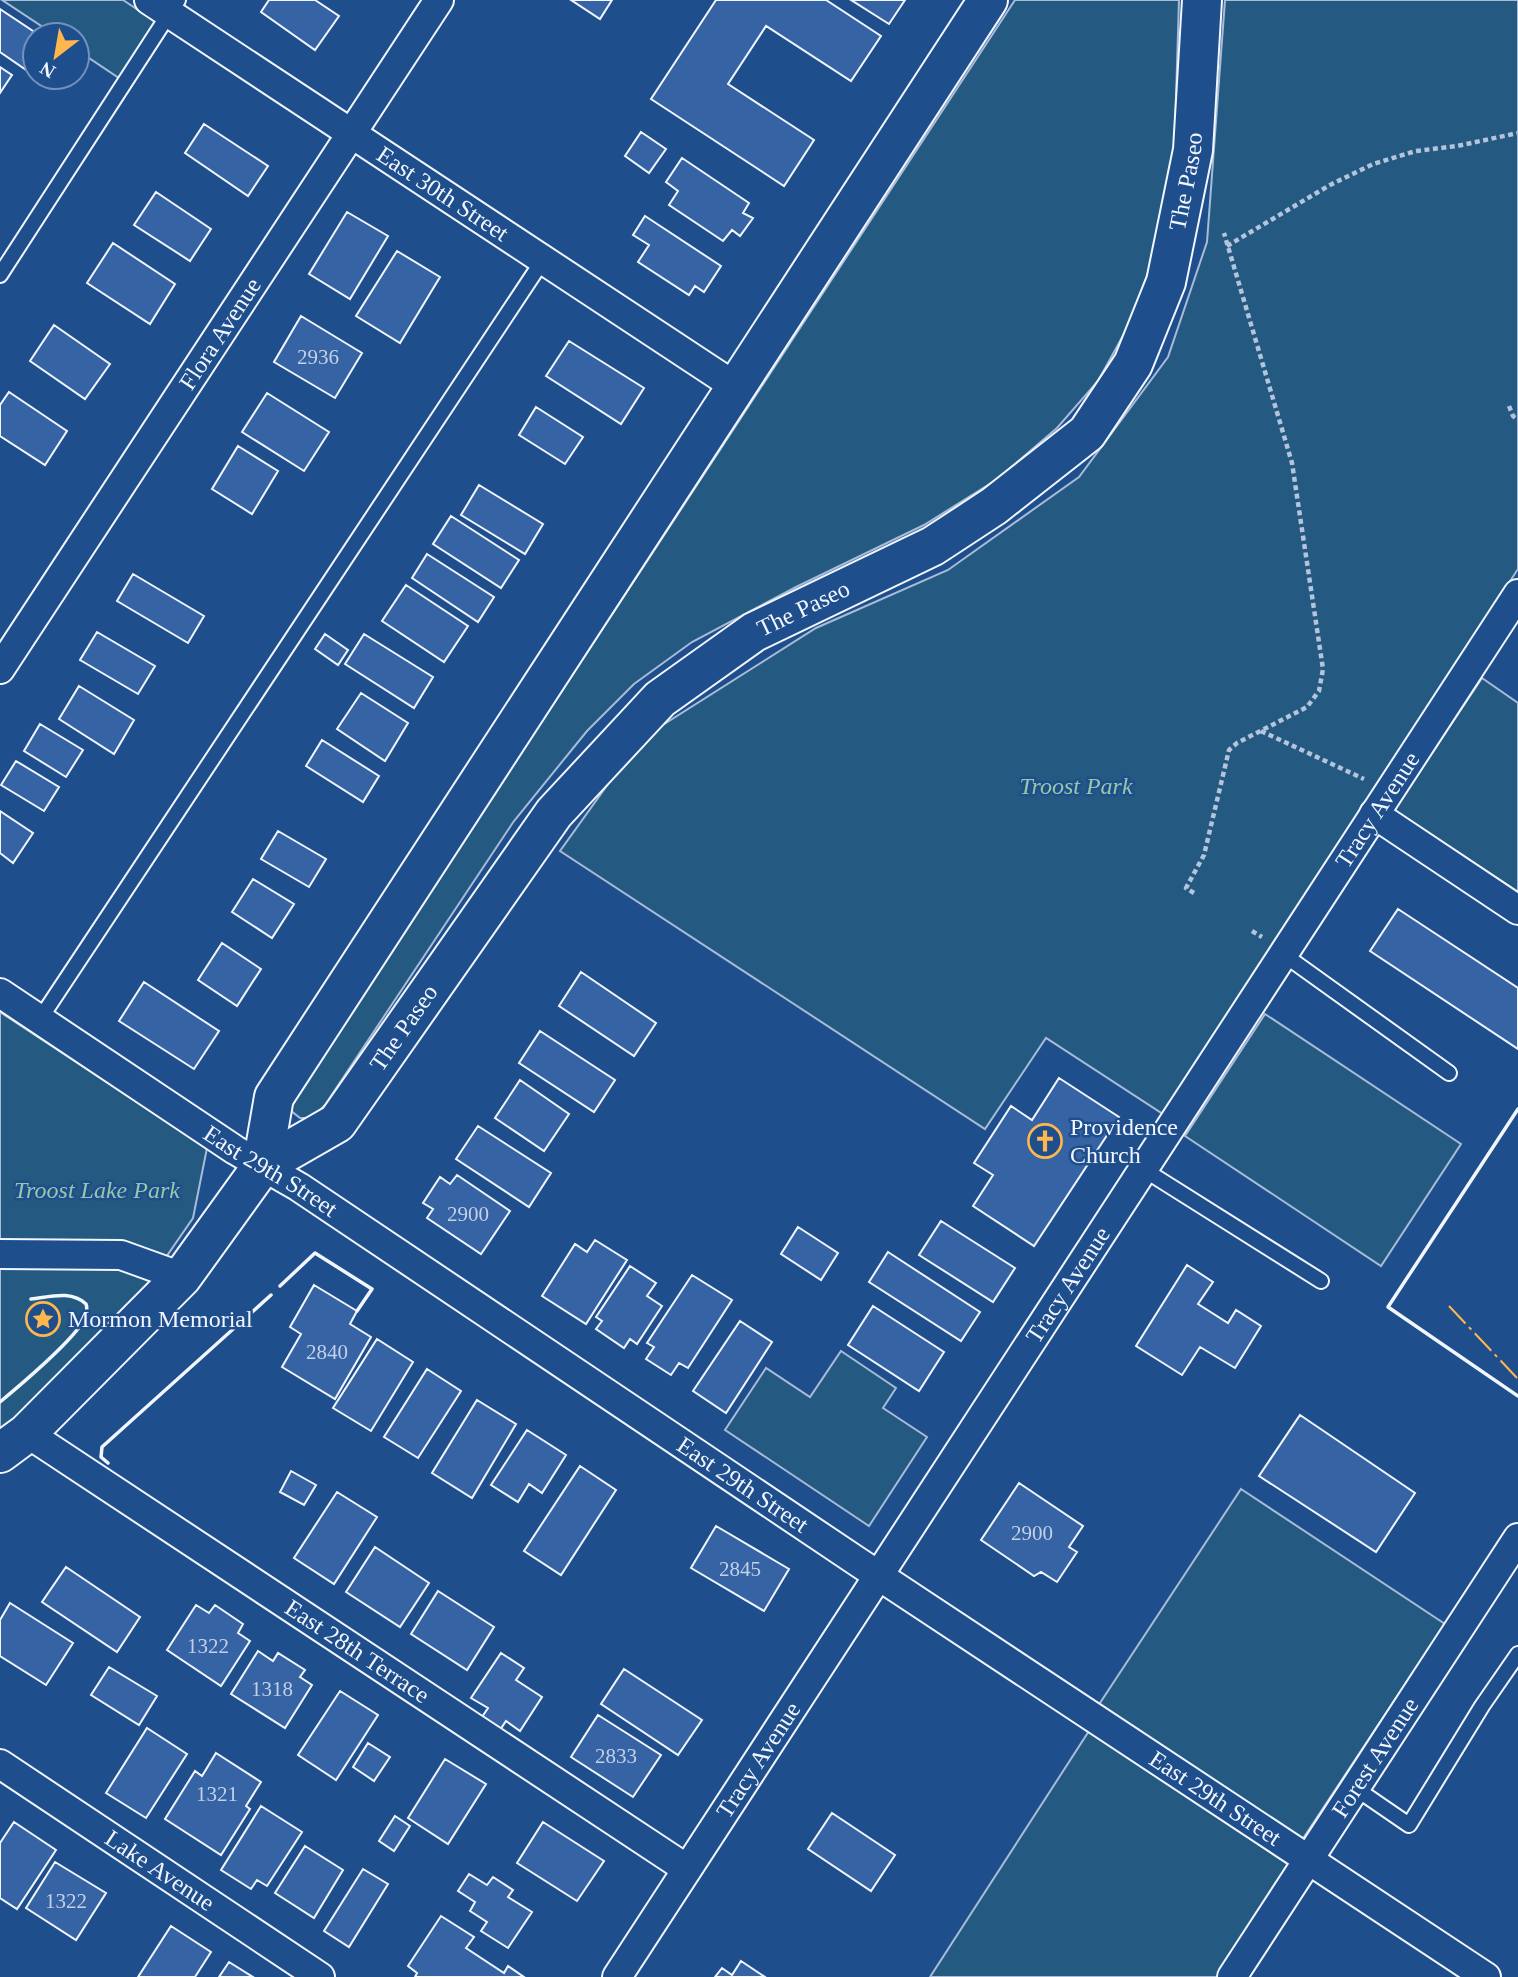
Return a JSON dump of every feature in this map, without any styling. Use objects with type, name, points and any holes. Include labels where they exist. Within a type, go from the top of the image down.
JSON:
[{"type":"main road","name":"The Paseo","points":[[262,1166],[274,1097],[988,0]]},
{"type":"main road","name":"The Paseo","points":[[14,1443],[182,1277],[262,1166],[337,1123],[554,814],[660,699],[754,632],[933,546],[994,506],[1087,433],[1133,364],[1166,282],[1193,150],[1202,0]]},
{"type":"street","name":"Flora Avenue","points":[[0,669],[439,0]]},
{"type":"street","name":"East 30th Street","points":[[165,4],[351,134],[736,387]]},
{"type":"street","name":"Tracy Avenue","points":[[617,1977],[1143,1169],[1273,945],[1374,814],[1518,594]]},
{"type":"street","points":[[1374,814],[1518,910]]},
{"type":"street","name":"East 29th Street","points":[[0,993],[262,1166],[299,1187],[878,1576],[1486,1977]]},
{"type":"street","points":[[0,1254],[121,1255],[182,1277]]},
{"type":"street","name":"East 28th Terrace","points":[[14,1443],[687,1870]]},
{"type":"street","name":"Forest Avenue","points":[[1232,1977],[1518,1538]]},
{"type":"street","name":"Lake Avenue","points":[[0,1763],[320,1977]]},
{"type":"lane","points":[[0,275],[165,4]]},
{"type":"lane","points":[[40,1020],[543,260]]},
{"type":"lane","points":[[1273,945],[1449,1073]]},
{"type":"lane","points":[[1143,1169],[1321,1281]]},
{"type":"lane","points":[[1355,1788],[1409,1825],[1482,1706],[1518,1654]]},
{"type":"path","points":[[1227,246],[1330,185],[1373,164],[1416,151],[1457,146],[1518,133]]},
{"type":"path","points":[[1195,893],[1186,888],[1204,855],[1229,750],[1312,702],[1319,691],[1323,669],[1292,463],[1224,233]]},
{"type":"path","points":[[1509,406],[1518,420]]},
{"type":"path","points":[[1260,731],[1364,780]]},
{"type":"path","points":[[1252,931],[1273,945]]},
{"type":"green space","points":[[2,0],[123,0],[156,22],[119,78],[91,59],[91,21],[34,21]]},
{"type":"green space","points":[[1015,0],[1179,0],[1174,163],[1160,239],[1130,323],[1098,381],[1057,428],[996,480],[924,525],[796,587],[692,642],[634,684],[587,731],[514,821],[325,1105],[312,1118],[300,1118],[290,1110],[293,1097]]},
{"type":"green space","name":"Troost Park","points":[[1225,0],[1518,0],[1518,569],[1163,1114],[1046,1038],[985,1129],[560,851],[626,759],[647,735],[816,628],[948,570],[1079,477],[1168,357],[1207,242]]},
{"type":"green space","points":[[1482,678],[1518,703],[1518,892],[1394,810]]},
{"type":"green space","name":"Troost Lake Park","points":[[0,1012],[207,1148],[193,1218],[144,1289],[0,1434]]},
{"type":"green space","points":[[1265,1014],[1461,1144],[1381,1266],[1185,1136]]},
{"type":"green space","points":[[841,1351],[896,1388],[883,1408],[927,1437],[869,1526],[725,1430],[766,1368],[810,1397]]},
{"type":"green space","points":[[1241,1489],[1445,1624],[1302,1840],[1098,1706]]},
{"type":"green space","points":[[1089,1731],[1290,1865],[1218,1977],[930,1977]]},
{"type":"building","points":[[269,0],[315,0],[339,16],[315,50],[261,12]]},
{"type":"building","points":[[571,0],[612,0],[600,19]]},
{"type":"building","points":[[716,0],[826,0],[881,36],[851,81],[766,26],[728,84],[814,140],[784,186],[651,99]]},
{"type":"building","points":[[851,0],[905,0],[889,24]]},
{"type":"building","points":[[0,9],[21,23],[21,66],[0,52]]},
{"type":"building","points":[[0,67],[12,75],[0,93]]},
{"type":"building","points":[[204,124],[268,166],[248,196],[185,153]]},
{"type":"building","points":[[641,132],[666,149],[649,173],[625,156]]},
{"type":"building","points":[[682,158],[749,203],[743,213],[753,218],[740,236],[732,230],[723,241],[669,205],[678,191],[666,182]]},
{"type":"building","points":[[156,192],[211,229],[190,261],[134,225]]},
{"type":"building","points":[[347,212],[388,236],[350,299],[309,274]]},
{"type":"building","points":[[645,216],[721,266],[704,292],[695,286],[689,295],[638,262],[649,245],[633,235]]},
{"type":"building","points":[[113,243],[175,284],[150,324],[87,283]]},
{"type":"building","points":[[397,251],[440,277],[400,343],[356,316]]},
{"type":"building","points":[[301,316],[362,353],[335,398],[274,362]]},
{"type":"building","points":[[54,325],[110,364],[85,399],[30,361]]},
{"type":"building","points":[[569,341],[644,388],[621,424],[546,376]]},
{"type":"building","points":[[9,392],[67,431],[45,465],[0,436],[0,405]]},
{"type":"building","points":[[267,393],[329,432],[304,471],[242,432]]},
{"type":"building","points":[[536,407],[583,437],[565,464],[519,435]]},
{"type":"building","points":[[238,446],[278,471],[252,514],[212,489]]},
{"type":"building","points":[[479,485],[543,524],[525,554],[461,515]]},
{"type":"building","points":[[451,516],[519,560],[501,588],[433,544]]},
{"type":"building","points":[[427,554],[494,597],[478,622],[412,578]]},
{"type":"building","points":[[133,574],[204,616],[188,643],[117,601]]},
{"type":"building","points":[[406,585],[468,626],[444,662],[382,621]]},
{"type":"building","points":[[97,632],[155,666],[138,694],[80,660]]},
{"type":"building","points":[[325,634],[348,650],[338,665],[315,649]]},
{"type":"building","points":[[364,634],[433,677],[414,708],[345,664]]},
{"type":"building","points":[[79,686],[134,720],[114,754],[59,719]]},
{"type":"building","points":[[361,693],[408,723],[385,761],[337,729]]},
{"type":"building","points":[[40,724],[83,750],[66,777],[24,751]]},
{"type":"building","points":[[322,740],[379,776],[363,802],[306,766]]},
{"type":"building","points":[[16,761],[59,787],[44,811],[1,785]]},
{"type":"building","points":[[0,811],[33,833],[13,863],[0,853]]},
{"type":"building","points":[[278,831],[326,859],[309,887],[261,859]]},
{"type":"building","points":[[253,879],[294,904],[272,938],[232,912]]},
{"type":"building","points":[[1398,909],[1518,988],[1518,1049],[1370,951]]},
{"type":"building","points":[[222,943],[261,969],[237,1006],[198,980]]},
{"type":"building","points":[[581,972],[656,1023],[634,1056],[559,1006]]},
{"type":"building","points":[[144,982],[219,1031],[194,1069],[119,1021]]},
{"type":"building","points":[[540,1031],[615,1080],[594,1112],[519,1063]]},
{"type":"building","name":"Providence Church","points":[[1059,1078],[1119,1117],[1034,1246],[973,1206],[993,1175],[974,1163],[1011,1106],[1032,1120]]},
{"type":"building","points":[[520,1080],[569,1114],[544,1151],[495,1118]]},
{"type":"building","points":[[478,1126],[551,1173],[529,1207],[456,1159]]},
{"type":"building","points":[[457,1175],[510,1211],[481,1254],[427,1218],[433,1209],[423,1203],[440,1177],[450,1184]]},
{"type":"building","points":[[941,1221],[1015,1268],[993,1302],[919,1255]]},
{"type":"building","points":[[798,1227],[838,1253],[821,1280],[781,1254]]},
{"type":"building","points":[[595,1240],[627,1260],[586,1324],[542,1296],[575,1244],[587,1252]]},
{"type":"building","points":[[888,1252],[980,1312],[961,1341],[869,1282]]},
{"type":"building","points":[[1187,1265],[1213,1282],[1198,1304],[1228,1323],[1236,1310],[1261,1326],[1235,1368],[1200,1347],[1182,1375],[1136,1346]]},
{"type":"building","points":[[630,1266],[656,1283],[647,1296],[662,1306],[637,1344],[630,1339],[624,1348],[596,1329],[602,1321],[596,1317]]},
{"type":"building","points":[[692,1275],[732,1300],[688,1368],[679,1363],[671,1375],[646,1359],[654,1347],[647,1343]]},
{"type":"building","points":[[314,1285],[357,1311],[350,1324],[371,1337],[335,1399],[282,1367],[301,1334],[290,1327]]},
{"type":"building","points":[[873,1306],[944,1352],[919,1391],[848,1345]]},
{"type":"building","points":[[740,1321],[772,1342],[726,1413],[693,1391]]},
{"type":"building","points":[[377,1339],[413,1362],[371,1431],[333,1408]]},
{"type":"building","points":[[427,1369],[461,1391],[418,1458],[384,1437]]},
{"type":"building","points":[[477,1400],[516,1424],[472,1498],[432,1473]]},
{"type":"building","points":[[1300,1415],[1415,1493],[1376,1552],[1259,1476]]},
{"type":"building","points":[[527,1430],[566,1455],[542,1493],[529,1484],[518,1502],[491,1485]]},
{"type":"building","points":[[580,1466],[616,1490],[561,1575],[524,1551]]},
{"type":"building","points":[[291,1471],[316,1485],[304,1505],[280,1492]]},
{"type":"building","points":[[1019,1483],[1083,1526],[1069,1547],[1077,1552],[1057,1582],[1041,1572],[1034,1576],[981,1540]]},
{"type":"building","points":[[337,1492],[377,1517],[334,1584],[294,1558]]},
{"type":"building","points":[[716,1526],[789,1569],[764,1611],[691,1568]]},
{"type":"building","points":[[375,1547],[429,1583],[400,1627],[346,1592]]},
{"type":"building","points":[[66,1567],[140,1617],[117,1652],[42,1602]]},
{"type":"building","points":[[438,1591],[494,1627],[467,1670],[411,1634]]},
{"type":"building","points":[[10,1603],[73,1643],[46,1685],[0,1656],[0,1620]]},
{"type":"building","points":[[196,1605],[209,1613],[215,1605],[243,1624],[238,1633],[250,1641],[221,1686],[167,1650]]},
{"type":"building","points":[[258,1651],[273,1661],[278,1653],[305,1670],[300,1677],[312,1685],[285,1728],[231,1694]]},
{"type":"building","points":[[501,1653],[524,1668],[516,1680],[542,1697],[520,1731],[506,1721],[500,1730],[482,1717],[488,1708],[471,1698]]},
{"type":"building","points":[[109,1667],[157,1696],[139,1725],[91,1695]]},
{"type":"building","points":[[624,1669],[702,1720],[678,1755],[601,1704]]},
{"type":"building","points":[[340,1691],[378,1715],[336,1780],[298,1755]]},
{"type":"building","points":[[598,1715],[661,1755],[633,1797],[571,1757]]},
{"type":"building","points":[[147,1728],[187,1754],[146,1818],[106,1793]]},
{"type":"building","points":[[368,1743],[390,1757],[374,1781],[353,1767]]},
{"type":"building","points":[[216,1753],[261,1782],[246,1806],[250,1809],[221,1855],[165,1819],[195,1771],[202,1776]]},
{"type":"building","points":[[445,1759],[486,1784],[448,1844],[408,1818]]},
{"type":"building","points":[[261,1806],[302,1832],[267,1886],[257,1880],[251,1889],[221,1870]]},
{"type":"building","points":[[832,1813],[895,1855],[871,1891],[808,1849]]},
{"type":"building","points":[[395,1816],[410,1826],[394,1851],[379,1841]]},
{"type":"building","points":[[14,1822],[56,1850],[17,1909],[0,1898],[0,1843]]},
{"type":"building","points":[[543,1822],[604,1861],[577,1901],[517,1863]]},
{"type":"building","points":[[305,1846],[343,1870],[314,1918],[275,1893]]},
{"type":"building","points":[[55,1862],[106,1893],[76,1940],[26,1908]]},
{"type":"building","points":[[363,1869],[388,1884],[349,1947],[324,1931]]},
{"type":"building","points":[[469,1874],[487,1885],[493,1877],[513,1890],[508,1897],[532,1912],[508,1948],[481,1931],[487,1922],[470,1911],[475,1902],[458,1891]]},
{"type":"building","points":[[441,1916],[474,1937],[466,1948],[504,1973],[508,1966],[524,1977],[415,1977],[417,1973],[408,1966]]},
{"type":"building","points":[[171,1926],[211,1952],[195,1977],[138,1977]]},
{"type":"building","points":[[741,1961],[765,1977],[715,1977],[722,1968],[732,1975]]},
{"type":"building","points":[[229,1962],[253,1977],[219,1977]]},
{"type":"wall","points":[[1518,1109],[1388,1307],[1518,1396]]},
{"type":"wall","points":[[280,1286],[315,1253],[372,1289],[357,1311]]},
{"type":"wall","points":[[108,1463],[101,1457],[102,1447],[271,1295]]},
{"type":"wall","points":[[0,1402],[61,1347],[82,1324],[86,1315],[86,1304],[74,1297],[31,1299]]},
{"type":"power","points":[[1449,1306],[1518,1379]]},
{"type":"place","name":"Providence Church","points":[[1045,1141]]},
{"type":"place","name":"Mormon Memorial","points":[[43,1319]]}]
